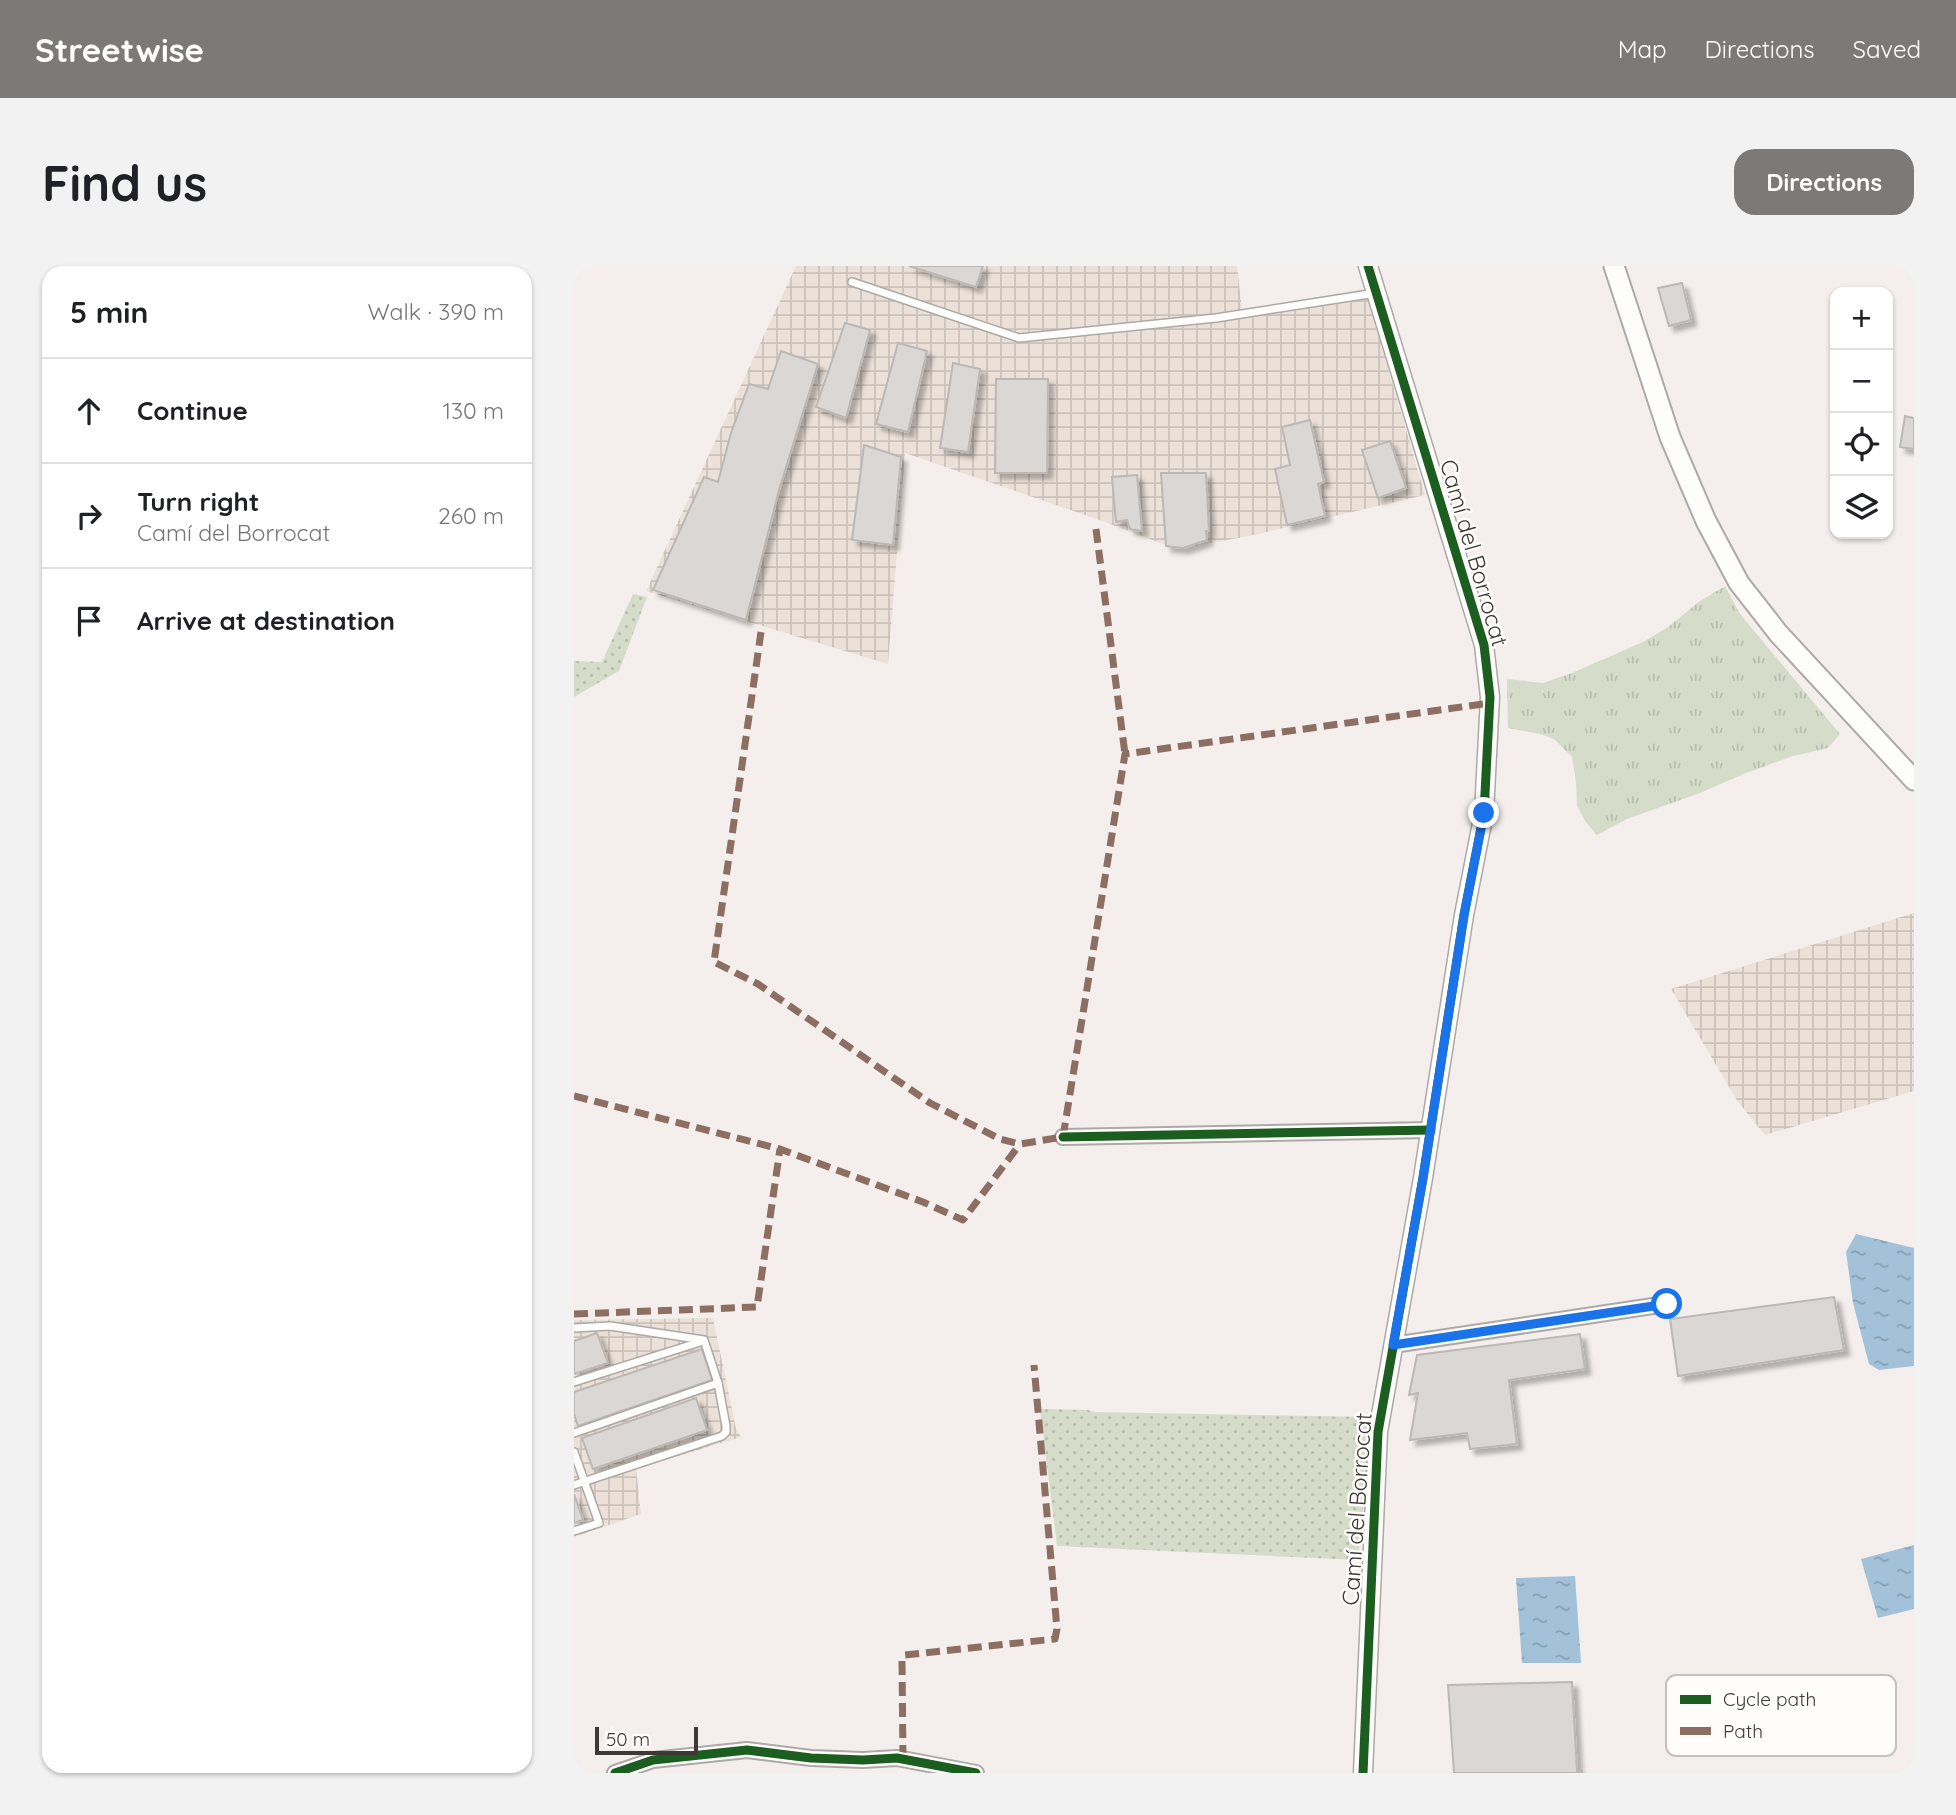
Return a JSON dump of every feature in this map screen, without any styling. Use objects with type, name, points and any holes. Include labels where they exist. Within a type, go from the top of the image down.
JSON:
[{"type":"main road","points":[[1614,266],[1670,437],[1706,521],[1739,583],[1778,633],[1914,780]]},
{"type":"street","name":"Camí del Borrocat","points":[[1363,1773],[1378,1432],[1431,1130],[1464,915],[1484,813],[1490,697],[1484,645],[1368,266]]},
{"type":"street","points":[[1063,1137],[1431,1130]]},
{"type":"street","points":[[1393,1345],[1667,1304]]},
{"type":"street","points":[[615,1773],[653,1760],[747,1750],[811,1758],[897,1758],[976,1773]]},
{"type":"lane","points":[[852,282],[1019,338],[1216,318],[1376,293]]},
{"type":"lane","points":[[574,1328],[610,1326],[704,1340]]},
{"type":"lane","points":[[574,1382],[704,1340]]},
{"type":"lane","points":[[574,1485],[722,1436],[726,1432],[718,1383],[704,1340]]},
{"type":"lane","points":[[574,1433],[718,1383]]},
{"type":"lane","points":[[574,1452],[598,1523],[574,1531]]},
{"type":"shaded area","points":[[796,266],[1237,266],[1242,310],[1365,289],[1425,495],[1249,536],[1183,548],[1166,545],[905,453],[888,664],[646,591]]},
{"type":"shaded area","points":[[1914,913],[1914,1091],[1765,1135],[1738,1102],[1671,989]]},
{"type":"shaded area","points":[[713,1318],[736,1429],[741,1437],[636,1469],[641,1514],[574,1537],[574,1320]]},
{"type":"green space","points":[[1725,586],[1740,614],[1840,734],[1828,748],[1793,756],[1746,773],[1627,819],[1597,835],[1577,806],[1572,757],[1554,739],[1508,728],[1507,679],[1543,683],[1572,673],[1643,642]]},
{"type":"green space","points":[[633,594],[647,597],[619,671],[574,697],[574,661],[602,662]]},
{"type":"green space","points":[[1040,1409],[1374,1417],[1358,1560],[1057,1546]]},
{"type":"water","points":[[1856,1234],[1914,1248],[1914,1366],[1879,1370],[1869,1364],[1853,1303],[1846,1252]]},
{"type":"water","points":[[1914,1545],[1914,1609],[1878,1618],[1861,1559]]},
{"type":"water","points":[[1575,1576],[1581,1663],[1522,1663],[1516,1578]]},
{"type":"building","points":[[909,266],[983,266],[976,287]]},
{"type":"building","points":[[1682,283],[1691,320],[1669,326],[1658,288]]},
{"type":"building","points":[[845,323],[870,330],[846,418],[816,407]]},
{"type":"building","points":[[898,343],[927,351],[908,432],[876,424]]},
{"type":"building","points":[[781,351],[818,364],[779,490],[746,620],[653,590],[704,477],[718,482],[731,433],[749,384],[768,389]]},
{"type":"building","points":[[953,363],[980,369],[968,452],[940,448]]},
{"type":"building","points":[[996,379],[1048,379],[1047,473],[995,473]]},
{"type":"building","points":[[1905,416],[1914,418],[1914,449],[1900,447]]},
{"type":"building","points":[[1310,420],[1324,482],[1318,484],[1325,516],[1287,525],[1275,469],[1290,465],[1282,427]]},
{"type":"building","points":[[1390,441],[1406,488],[1378,498],[1362,450]]},
{"type":"building","points":[[864,445],[901,457],[893,545],[852,540]]},
{"type":"building","points":[[1161,473],[1206,473],[1209,531],[1206,531],[1207,540],[1183,548],[1166,546]]},
{"type":"building","points":[[1137,475],[1142,531],[1130,529],[1127,520],[1116,522],[1112,477]]},
{"type":"building","points":[[1834,1297],[1844,1350],[1678,1376],[1670,1319]]},
{"type":"building","points":[[597,1333],[608,1363],[574,1374],[574,1341]]},
{"type":"building","points":[[1580,1334],[1585,1369],[1509,1380],[1517,1444],[1470,1449],[1467,1433],[1410,1440],[1418,1393],[1409,1395],[1417,1355]]},
{"type":"building","points":[[702,1349],[712,1380],[578,1426],[574,1414],[574,1392]]},
{"type":"building","points":[[696,1398],[707,1430],[593,1469],[582,1438]]},
{"type":"building","points":[[574,1494],[583,1520],[574,1523]]},
{"type":"building","points":[[1572,1682],[1577,1771],[1582,1773],[1454,1773],[1448,1685]]},
{"type":"marked path","points":[[1096,529],[1125,754]]},
{"type":"marked path","points":[[761,632],[714,962],[758,984],[930,1103],[1000,1139],[1020,1144],[1063,1137],[1125,754],[1490,703]]},
{"type":"marked path","points":[[574,1096],[780,1149],[923,1202],[963,1220],[1020,1144]]},
{"type":"marked path","points":[[574,1314],[757,1307],[780,1149]]},
{"type":"marked path","points":[[903,1759],[902,1660],[905,1655],[1055,1639],[1057,1629],[1034,1365]]},
{"type":"cycle path","points":[[1363,1773],[1378,1432],[1423,1178],[1464,915],[1484,813],[1490,697],[1484,645],[1368,266]]},
{"type":"cycle path","points":[[1063,1137],[1431,1130]]},
{"type":"cycle path","points":[[615,1773],[653,1760],[747,1750],[811,1758],[897,1758],[976,1773]]},
{"type":"route","points":[[1484,813],[1464,915],[1423,1178],[1393,1345],[1667,1304]]}]
